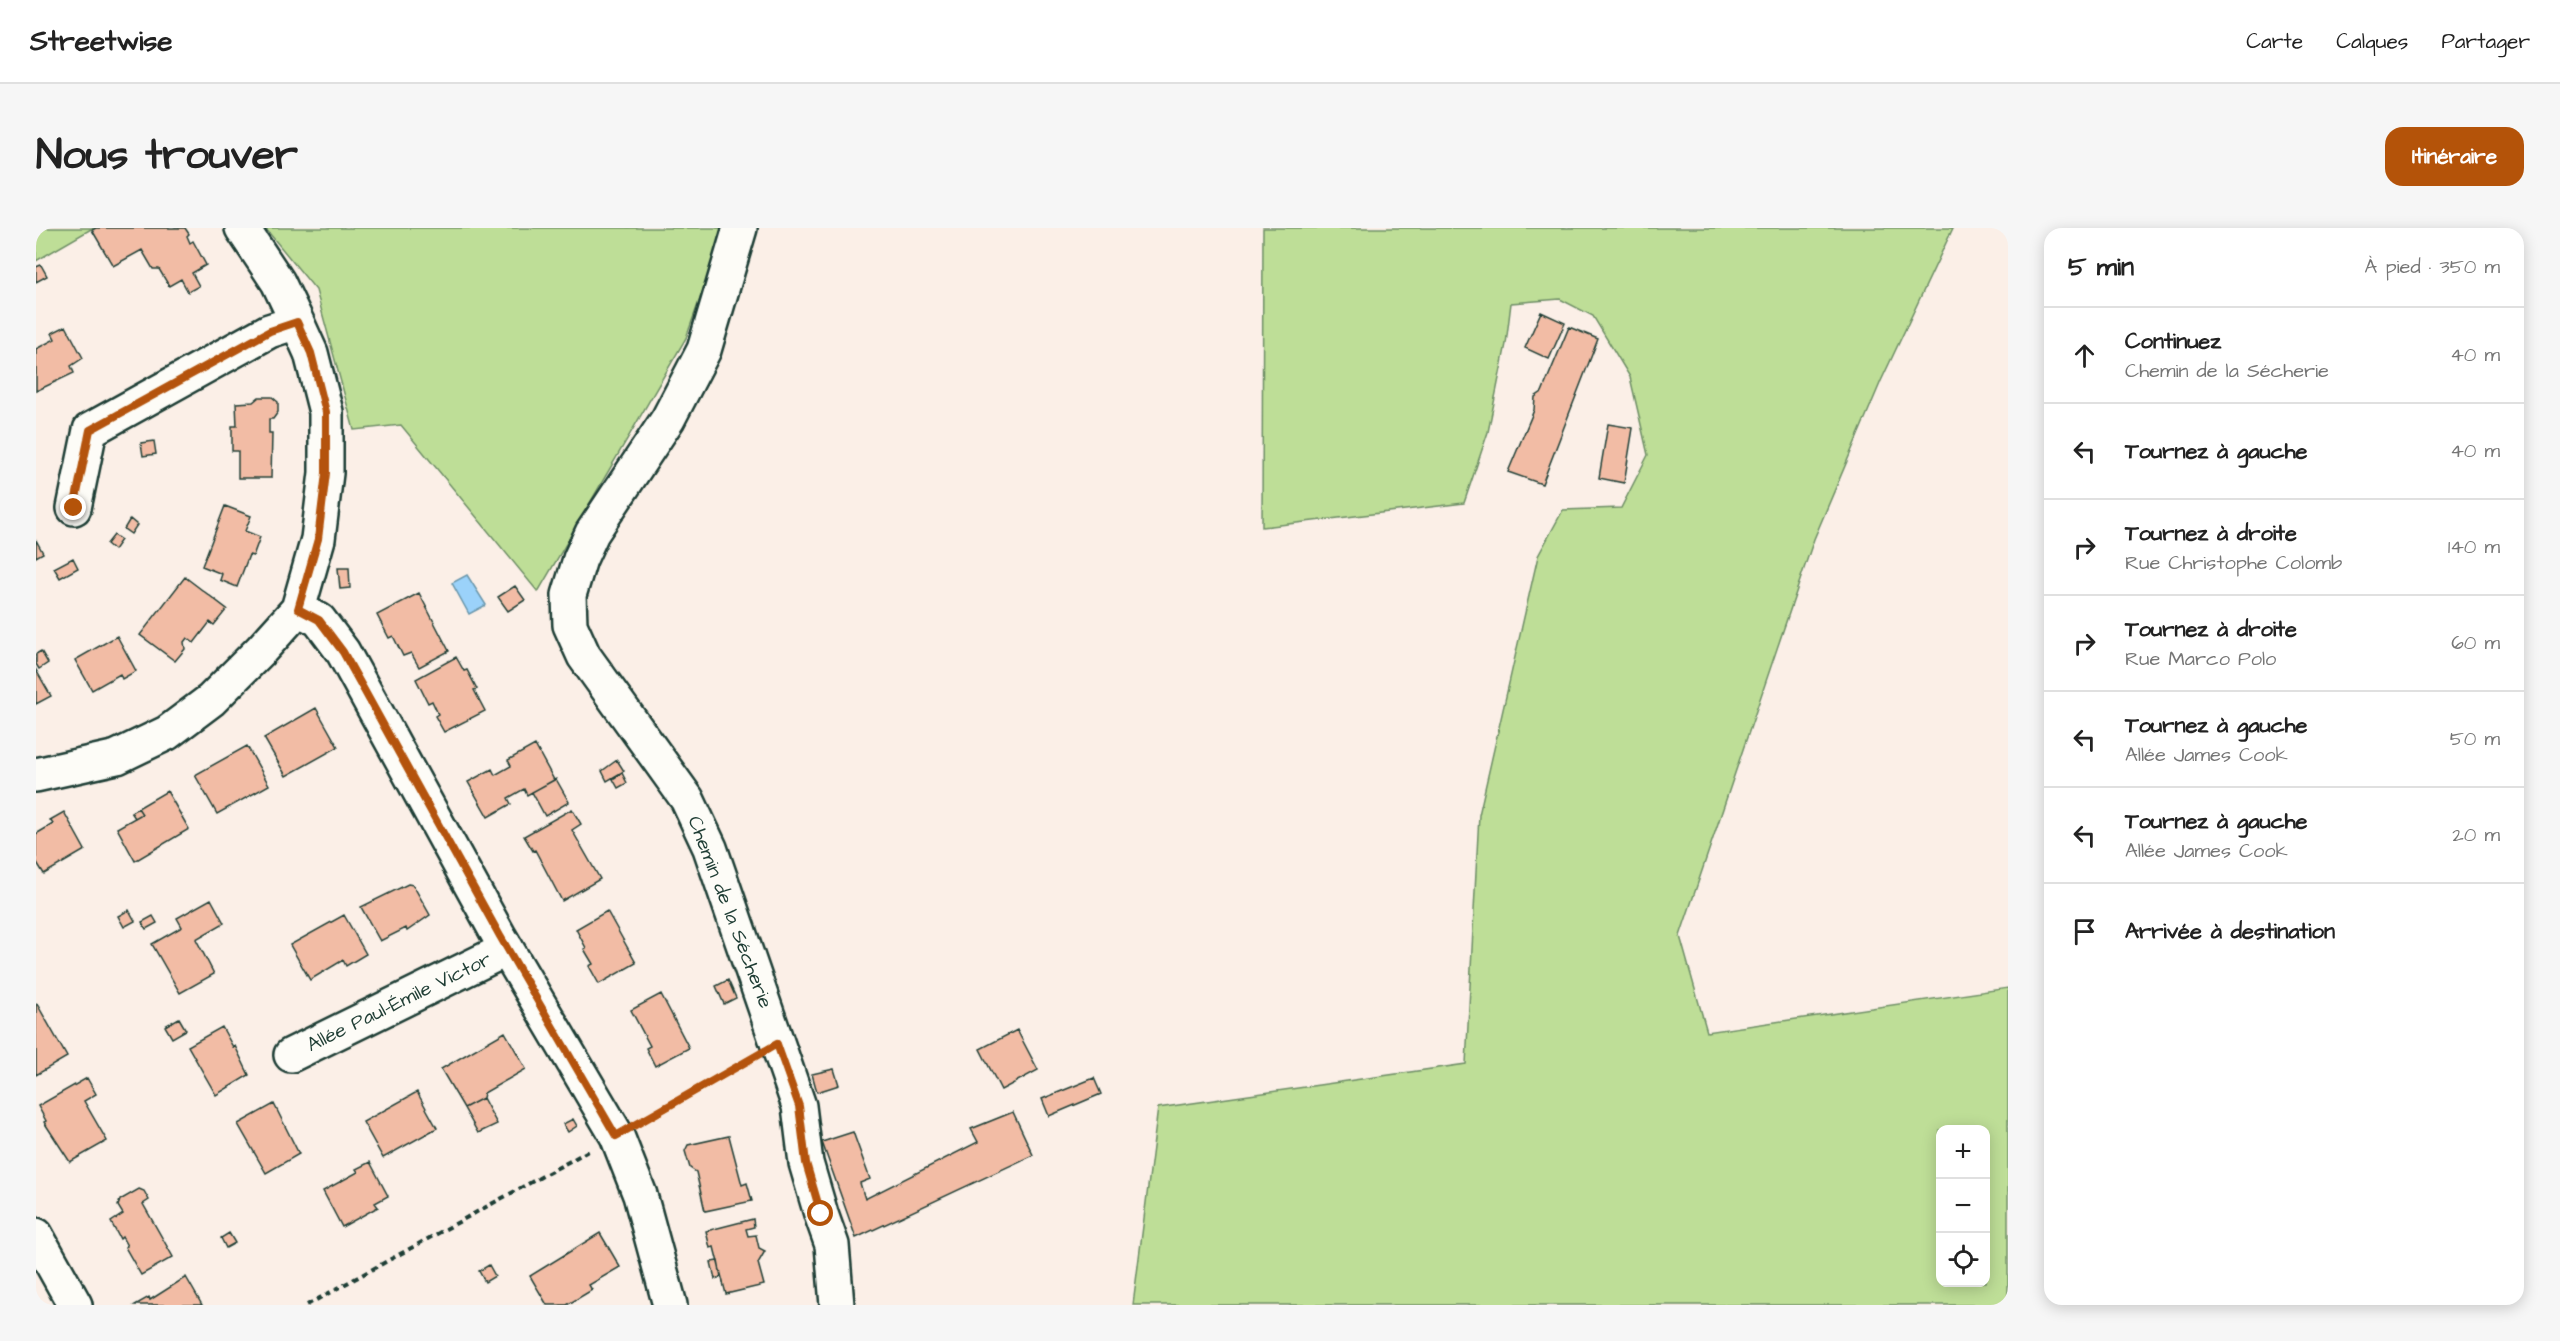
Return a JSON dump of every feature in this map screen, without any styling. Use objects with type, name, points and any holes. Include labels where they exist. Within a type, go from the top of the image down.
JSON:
[{"type":"street","points":[[36,775],[117,757],[166,733],[211,700],[261,651],[298,609],[318,539],[326,473],[326,412],[311,353],[297,322],[278,282],[242,228]]},
{"type":"street","name":"Chemin de la Sécherie","points":[[740,228],[704,350],[668,418],[592,533],[580,559],[569,596],[570,624],[584,656],[687,799],[710,848],[799,1106],[806,1163],[832,1245],[837,1305]]},
{"type":"street","points":[[74,508],[90,430],[270,331],[297,322]]},
{"type":"street","points":[[298,609],[319,620],[343,652],[507,949],[616,1136],[640,1195],[670,1305]]},
{"type":"street","name":"Allée Paul-Émile Victor","points":[[291,1055],[507,949]]},
{"type":"street","points":[[36,1235],[75,1305]]},
{"type":"path","points":[[307,1305],[616,1136],[777,1044]]},
{"type":"green space","points":[[36,228],[93,228],[36,261]]},
{"type":"green space","points":[[265,228],[725,228],[686,338],[538,592],[401,425],[354,430],[316,290]]},
{"type":"green space","points":[[1263,228],[1953,228],[1881,381],[1814,539],[1680,936],[1707,1032],[2008,988],[2008,1305],[1133,1305],[1158,1108],[1466,1064],[1479,815],[1538,556],[1563,510],[1621,508],[1648,455],[1630,377],[1593,316],[1560,299],[1511,303],[1506,344],[1488,432],[1464,503],[1262,527]]},
{"type":"water","points":[[467,575],[486,605],[469,614],[452,583]]},
{"type":"building","points":[[96,228],[185,228],[189,234],[187,236],[190,243],[193,241],[206,265],[192,273],[199,286],[188,292],[181,279],[169,286],[159,269],[153,269],[142,250],[113,266],[92,230]]},
{"type":"building","points":[[41,265],[47,276],[36,282],[36,267]]},
{"type":"building","points":[[1541,312],[1565,323],[1549,359],[1525,348]]},
{"type":"building","points":[[66,326],[83,358],[71,366],[74,373],[36,391],[36,349],[55,339],[52,333]]},
{"type":"building","points":[[1569,327],[1598,339],[1542,484],[1508,472],[1534,410],[1535,397],[1542,392]]},
{"type":"building","points":[[259,397],[272,397],[278,402],[278,412],[273,419],[269,419],[269,433],[272,433],[271,478],[238,478],[238,451],[232,451],[232,426],[237,426],[236,403],[253,402]]},
{"type":"building","points":[[1608,424],[1633,428],[1624,483],[1599,478]]},
{"type":"building","points":[[154,441],[156,454],[143,456],[141,443]]},
{"type":"building","points":[[225,506],[251,516],[245,531],[260,537],[253,556],[249,555],[237,587],[220,580],[222,574],[202,566]]},
{"type":"building","points":[[130,519],[137,525],[131,534],[124,529]]},
{"type":"building","points":[[114,535],[121,540],[114,550],[107,544]]},
{"type":"building","points":[[36,540],[43,553],[36,557]]},
{"type":"building","points":[[73,558],[78,568],[60,578],[54,568]]},
{"type":"building","points":[[338,568],[349,568],[350,588],[340,589]]},
{"type":"building","points":[[185,577],[227,609],[214,625],[210,622],[194,643],[187,638],[184,642],[185,649],[175,661],[140,635]]},
{"type":"building","points":[[515,586],[525,600],[508,611],[498,597]]},
{"type":"building","points":[[419,593],[449,651],[419,667],[411,653],[403,656],[393,636],[389,638],[377,615]]},
{"type":"building","points":[[117,636],[136,671],[122,679],[120,674],[92,690],[75,660]]},
{"type":"building","points":[[41,651],[48,663],[39,669],[36,664],[36,654]]},
{"type":"building","points":[[456,657],[464,671],[467,670],[485,711],[444,732],[435,716],[438,714],[432,701],[428,703],[416,679]]},
{"type":"building","points":[[36,670],[51,696],[36,704]]},
{"type":"building","points":[[316,708],[338,747],[286,776],[264,738]]},
{"type":"building","points":[[535,745],[554,780],[527,795],[524,789],[508,798],[511,804],[488,817],[468,782],[492,769],[495,775],[511,766],[508,760]]},
{"type":"building","points":[[247,746],[269,785],[217,814],[195,775]]},
{"type":"building","points":[[617,760],[624,771],[607,781],[602,771]]},
{"type":"building","points":[[622,773],[627,783],[618,788],[613,779]]},
{"type":"building","points":[[556,779],[569,802],[545,816],[532,792]]},
{"type":"building","points":[[167,791],[189,829],[135,861],[117,828],[142,814],[138,808]]},
{"type":"building","points":[[138,808],[142,814],[135,818],[131,812]]},
{"type":"building","points":[[572,809],[581,824],[572,830],[600,879],[562,901],[535,850],[533,851],[524,836]]},
{"type":"building","points":[[64,812],[85,850],[44,874],[36,861],[36,834],[53,824],[50,820]]},
{"type":"building","points":[[408,884],[413,885],[430,915],[407,931],[406,928],[380,941],[361,907]]},
{"type":"building","points":[[211,899],[224,923],[196,939],[214,974],[180,993],[152,944],[182,927],[177,918]]},
{"type":"building","points":[[129,910],[135,921],[124,927],[118,916]]},
{"type":"building","points":[[607,911],[636,963],[599,984],[589,966],[593,964],[576,929]]},
{"type":"building","points":[[344,915],[366,954],[346,966],[343,960],[310,980],[290,945]]},
{"type":"building","points":[[153,916],[157,923],[146,929],[142,922]]},
{"type":"building","points":[[728,980],[736,998],[724,1004],[716,986]]},
{"type":"building","points":[[661,994],[689,1048],[655,1066],[646,1048],[650,1046],[631,1010]]},
{"type":"building","points":[[36,1005],[67,1057],[36,1075]]},
{"type":"building","points":[[179,1018],[186,1030],[172,1038],[165,1026]]},
{"type":"building","points":[[222,1027],[233,1047],[235,1046],[249,1075],[216,1095],[188,1046]]},
{"type":"building","points":[[1017,1030],[1038,1070],[1001,1090],[980,1049]]},
{"type":"building","points":[[505,1032],[526,1069],[484,1093],[483,1098],[464,1108],[441,1069]]},
{"type":"building","points":[[834,1069],[839,1085],[817,1092],[812,1074]]},
{"type":"building","points":[[87,1078],[96,1094],[84,1101],[107,1141],[70,1162],[44,1122],[46,1121],[38,1106]]},
{"type":"building","points":[[1094,1078],[1101,1094],[1049,1116],[1042,1099]]},
{"type":"building","points":[[417,1092],[437,1128],[383,1158],[363,1122]]},
{"type":"building","points":[[483,1098],[497,1124],[478,1133],[464,1108]]},
{"type":"building","points":[[274,1104],[299,1154],[266,1173],[238,1124]]},
{"type":"building","points":[[1013,1112],[1033,1155],[856,1238],[822,1142],[853,1132],[870,1179],[860,1183],[865,1199],[978,1142],[971,1129]]},
{"type":"building","points":[[573,1119],[577,1126],[568,1132],[563,1124]]},
{"type":"building","points":[[729,1136],[742,1185],[747,1183],[752,1201],[705,1211],[696,1172],[690,1168],[685,1151],[688,1145]]},
{"type":"building","points":[[370,1162],[388,1196],[375,1203],[378,1207],[342,1227],[323,1191],[358,1172],[356,1169]]},
{"type":"building","points":[[139,1189],[144,1191],[149,1200],[143,1204],[173,1257],[141,1275],[122,1237],[120,1239],[111,1222],[123,1214],[118,1206],[120,1200]]},
{"type":"building","points":[[753,1219],[754,1227],[746,1229],[748,1236],[756,1235],[759,1248],[765,1251],[758,1263],[764,1285],[726,1294],[714,1247],[710,1248],[706,1231]]},
{"type":"building","points":[[229,1233],[235,1243],[226,1248],[221,1238]]},
{"type":"building","points":[[600,1233],[620,1267],[589,1285],[592,1290],[567,1305],[547,1305],[530,1276]]},
{"type":"building","points":[[718,1261],[721,1277],[715,1279],[711,1262]]},
{"type":"building","points":[[489,1265],[495,1276],[485,1282],[479,1271]]},
{"type":"building","points":[[186,1277],[202,1305],[135,1305],[149,1297],[150,1300]]},
{"type":"route","points":[[74,508],[90,430],[270,331],[297,322],[311,353],[326,412],[326,473],[318,539],[298,609],[319,620],[343,652],[500,936],[616,1136],[777,1044],[799,1106],[806,1163],[821,1214]]}]
